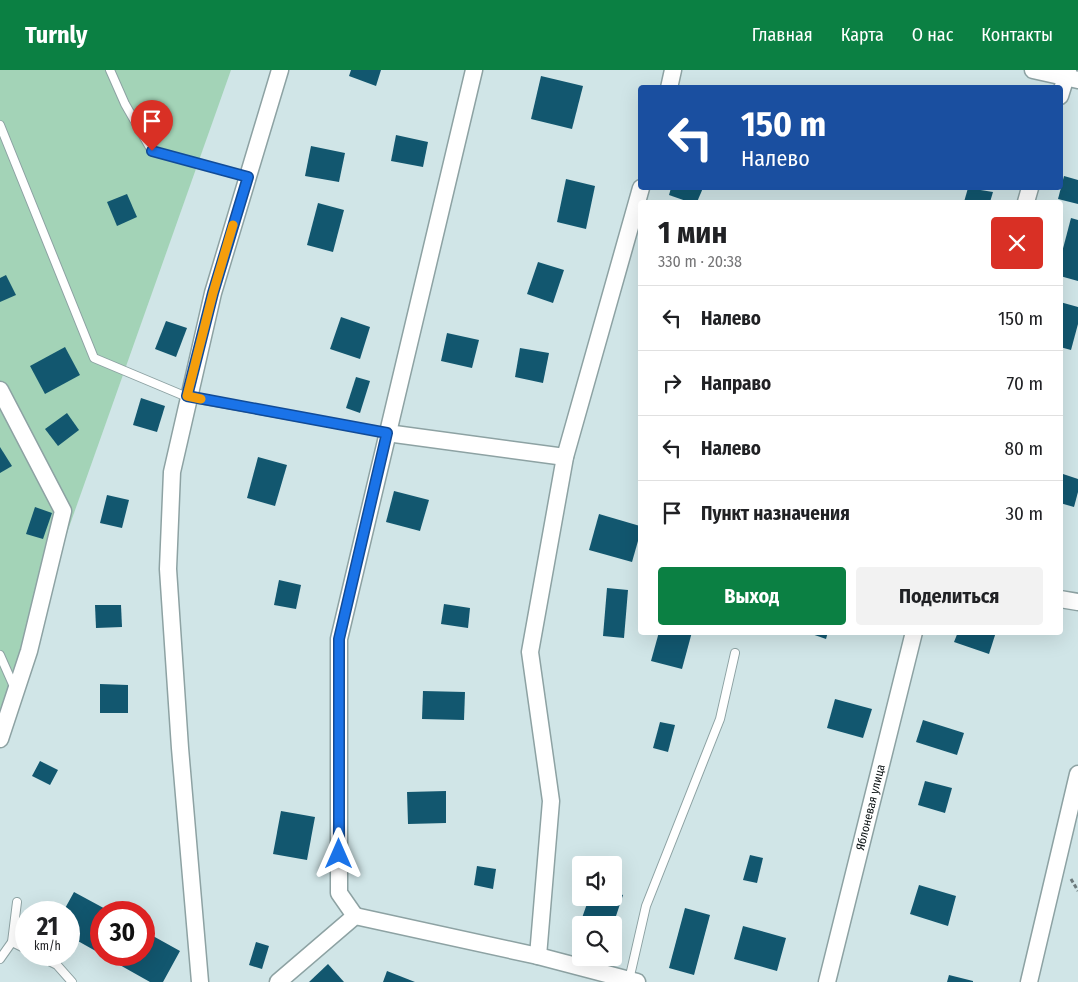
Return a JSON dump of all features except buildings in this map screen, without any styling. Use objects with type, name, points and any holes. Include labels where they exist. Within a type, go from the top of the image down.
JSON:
[{"type":"street","points":[[200,982],[180,748],[168,569],[172,472],[187,396],[213,293],[280,70]]},
{"type":"street","points":[[474,70],[339,639],[339,893],[355,916],[538,956],[633,981]]},
{"type":"street","points":[[669,85],[673,70]]},
{"type":"street","points":[[1034,70],[1070,76],[1063,90]]},
{"type":"street","points":[[538,956],[551,801],[530,652],[565,457],[640,190]]},
{"type":"street","points":[[0,390],[63,511],[29,651],[0,739]]},
{"type":"street","points":[[387,433],[565,457]]},
{"type":"street","points":[[1063,600],[1078,602]]},
{"type":"street","name":"Яблоневая улица","points":[[827,982],[913,635]]},
{"type":"street","points":[[1029,982],[1078,774]]},
{"type":"street","points":[[278,982],[355,916]]},
{"type":"lane","points":[[110,70],[125,104],[152,151],[248,177]]},
{"type":"lane","points":[[0,125],[94,358],[187,396],[387,433]]},
{"type":"lane","points":[[633,981],[646,906],[720,719],[735,652]]},
{"type":"lane","points":[[0,655],[16,691]]},
{"type":"lane","points":[[0,959],[12,942],[15,918]]},
{"type":"lane","points":[[58,966],[72,982]]},
{"type":"green space","points":[[0,70],[231,70],[0,722]]},
{"type":"slow traffic","points":[[201,399],[187,396],[213,293],[233,225]]},
{"type":"route","points":[[152,151],[248,177],[213,293],[187,396],[387,433],[339,639],[339,854]]}]
